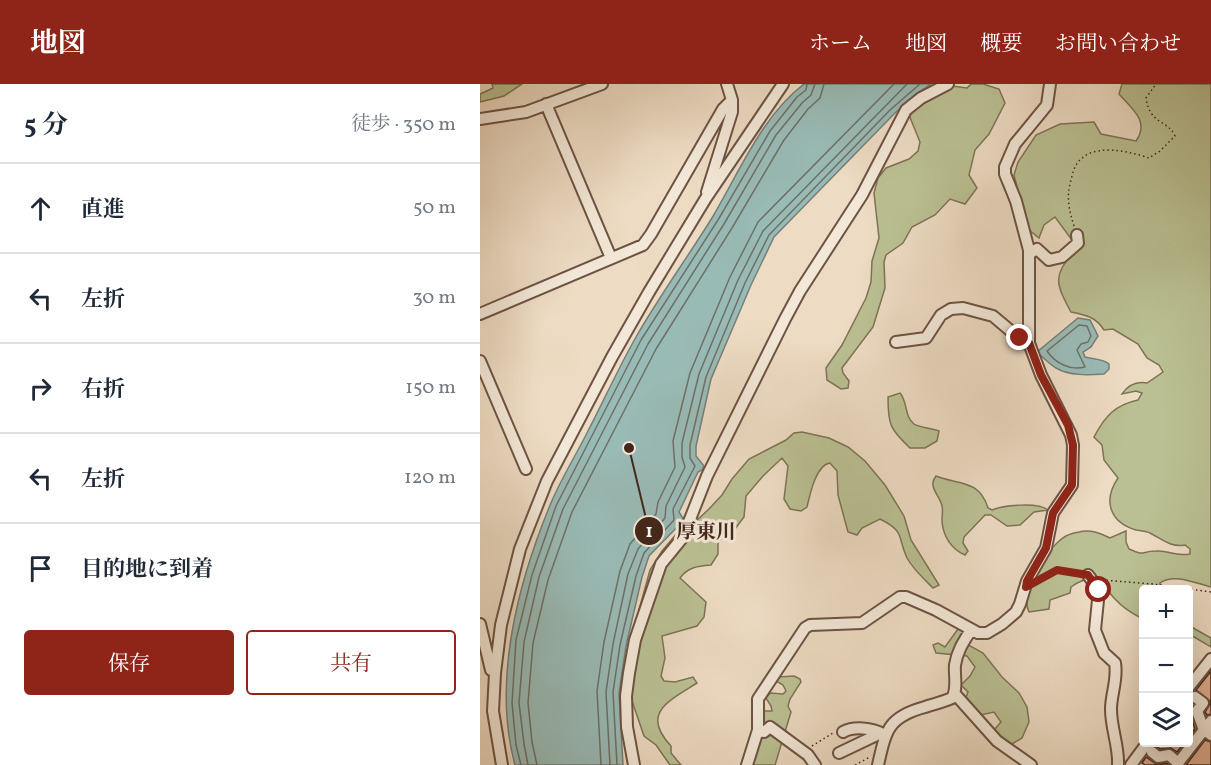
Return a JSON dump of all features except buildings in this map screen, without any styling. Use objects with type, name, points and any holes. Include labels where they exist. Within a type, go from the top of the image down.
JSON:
[{"type":"street","points":[[480,119],[526,112],[602,84]]},
{"type":"street","points":[[706,198],[710,178],[732,112],[732,100],[727,84]]},
{"type":"street","points":[[502,765],[494,719],[494,685],[501,625],[520,549],[547,481],[617,347],[706,198],[783,84]]},
{"type":"street","points":[[634,765],[627,727],[626,696],[630,665],[635,640],[661,564],[683,537],[716,456],[779,329],[800,291],[862,195],[906,110],[921,98],[948,84]]},
{"type":"street","points":[[747,765],[758,730],[758,699],[805,628],[810,624],[862,623],[900,597],[906,597],[936,610],[971,630],[987,633],[1016,612],[1027,581],[1046,548],[1053,513],[1072,485],[1073,445],[1068,425],[1041,375],[1029,343],[1029,254],[1016,201],[1005,174],[1005,167],[1016,144],[1047,105],[1050,84]]},
{"type":"street","points":[[480,314],[643,245],[723,110],[732,100]]},
{"type":"street","points":[[546,104],[611,258]]},
{"type":"street","points":[[1029,254],[1038,249],[1049,260],[1062,257],[1078,243],[1077,235]]},
{"type":"street","points":[[896,342],[926,338],[941,315],[951,309],[963,308],[993,316],[1025,343],[1029,343]]},
{"type":"street","points":[[480,361],[526,468]]},
{"type":"street","points":[[1088,575],[1099,590],[1095,630],[1104,653],[1115,663],[1111,706],[1113,734],[1118,748],[1118,765]]},
{"type":"street","points":[[480,624],[494,685]]},
{"type":"street","points":[[971,630],[958,652],[955,665],[955,694],[997,741],[1032,765]]},
{"type":"street","points":[[1193,691],[1211,658]]},
{"type":"street","points":[[839,753],[883,734],[902,714],[947,700],[955,694]]},
{"type":"street","points":[[1193,694],[1203,703],[1197,711],[1209,729],[1193,747]]},
{"type":"street","points":[[758,730],[764,732],[770,727],[802,750],[815,765]]},
{"type":"street","points":[[843,732],[847,729],[864,729],[883,734]]},
{"type":"street","points":[[879,760],[883,734]]},
{"type":"street","points":[[1135,764],[1150,747],[1158,756],[1169,755],[1178,763],[1193,747]]},
{"type":"path","points":[[1077,235],[1069,212],[1068,199],[1077,163],[1085,156],[1099,150],[1129,153],[1149,159],[1175,135],[1173,131],[1152,117],[1149,111],[1146,98],[1156,84]]},
{"type":"path","points":[[1026,587],[1057,570],[1104,580],[1211,592]]},
{"type":"path","points":[[802,750],[829,735],[843,732]]},
{"type":"path","points":[[855,765],[869,757],[879,760]]},
{"type":"green space","points":[[492,84],[522,84],[504,96],[480,102],[480,94],[493,88]]},
{"type":"green space","points":[[971,84],[983,84],[999,89],[1005,103],[989,134],[975,150],[969,175],[977,188],[965,204],[950,199],[935,215],[912,227],[903,243],[886,255],[885,288],[873,327],[842,368],[849,381],[848,388],[841,389],[827,380],[826,368],[842,345],[866,298],[871,282],[872,261],[879,238],[874,193],[878,178],[886,168],[909,159],[918,151],[920,142],[909,115],[917,106],[952,86],[967,88]]},
{"type":"green space","points":[[1122,84],[1211,84],[1211,587],[1178,579],[1166,580],[1160,585],[1139,585],[1139,617],[1121,605],[1100,584],[1091,579],[1071,587],[1070,593],[1050,600],[1049,609],[1029,612],[1028,596],[1040,565],[1052,548],[1070,534],[1091,531],[1110,538],[1126,531],[1126,542],[1129,549],[1141,553],[1161,551],[1179,555],[1190,554],[1190,549],[1185,545],[1171,544],[1148,532],[1136,530],[1120,522],[1114,516],[1110,502],[1113,486],[1118,478],[1104,460],[1102,445],[1094,437],[1111,413],[1123,405],[1138,400],[1142,393],[1136,391],[1122,394],[1127,388],[1136,383],[1147,383],[1163,372],[1159,365],[1147,358],[1138,344],[1113,329],[1104,330],[1090,317],[1071,312],[1062,294],[1059,274],[1074,251],[1072,240],[1055,217],[1044,225],[1039,238],[1028,229],[1014,175],[1018,162],[1036,135],[1060,124],[1094,122],[1101,134],[1136,141],[1140,134],[1140,121],[1134,110],[1119,94]]},
{"type":"green space","points":[[900,393],[911,421],[914,424],[939,431],[937,441],[925,448],[910,448],[894,431],[890,420],[888,397]]},
{"type":"green space","points":[[802,432],[829,438],[848,447],[865,461],[885,485],[904,516],[911,540],[939,585],[933,588],[915,570],[907,558],[900,536],[894,528],[880,519],[862,528],[857,535],[848,532],[838,495],[837,471],[830,463],[817,474],[807,507],[801,511],[790,509],[784,499],[788,466],[782,458],[746,496],[744,517],[726,538],[718,540],[718,554],[711,565],[686,571],[680,578],[706,602],[704,617],[697,626],[662,636],[665,658],[661,676],[664,681],[675,682],[693,677],[697,683],[668,702],[658,716],[658,725],[662,735],[671,746],[671,753],[681,765],[670,765],[656,745],[644,736],[631,698],[639,610],[650,570],[662,551],[684,525],[695,522],[709,509],[749,459],[786,440],[794,433]]},
{"type":"green space","points":[[936,476],[967,484],[979,492],[988,508],[992,510],[1021,505],[1043,507],[1048,510],[1034,512],[1020,525],[1007,526],[991,515],[985,515],[964,537],[963,543],[968,551],[965,555],[952,546],[944,532],[942,506],[933,484]]},
{"type":"green space","points":[[1193,628],[1211,638],[1211,647],[1193,636]]},
{"type":"green space","points":[[958,629],[965,632],[961,641],[983,653],[1002,677],[1019,693],[1027,707],[1029,722],[1022,738],[1012,744],[1004,741],[994,730],[1001,722],[994,712],[981,715],[966,697],[968,692],[961,685],[975,667],[967,656],[936,653],[933,645],[938,643],[945,647]]},
{"type":"green space","points":[[794,676],[801,682],[790,699],[788,706],[791,712],[775,765],[751,765],[764,711],[772,711],[766,698],[770,693],[783,694],[786,691],[783,685],[776,681],[778,677]]},
{"type":"water","points":[[804,84],[931,84],[894,114],[774,237],[751,285],[711,379],[696,446],[696,456],[704,466],[698,472],[679,512],[684,520],[649,556],[642,577],[626,646],[619,693],[623,765],[515,765],[506,700],[512,632],[528,565],[551,503],[645,322],[712,218],[763,129],[789,97]]},
{"type":"water","points":[[1078,318],[1090,320],[1098,336],[1091,347],[1083,352],[1085,357],[1109,364],[1109,369],[1104,374],[1061,371],[1037,352]]},
{"type":"place","name":"厚東川","points":[[629,448]]},
{"type":"route","points":[[1020,338],[1025,343],[1029,343],[1041,375],[1068,425],[1073,445],[1072,485],[1053,513],[1046,548],[1027,581],[1026,587],[1057,570],[1088,575],[1099,590]]}]
